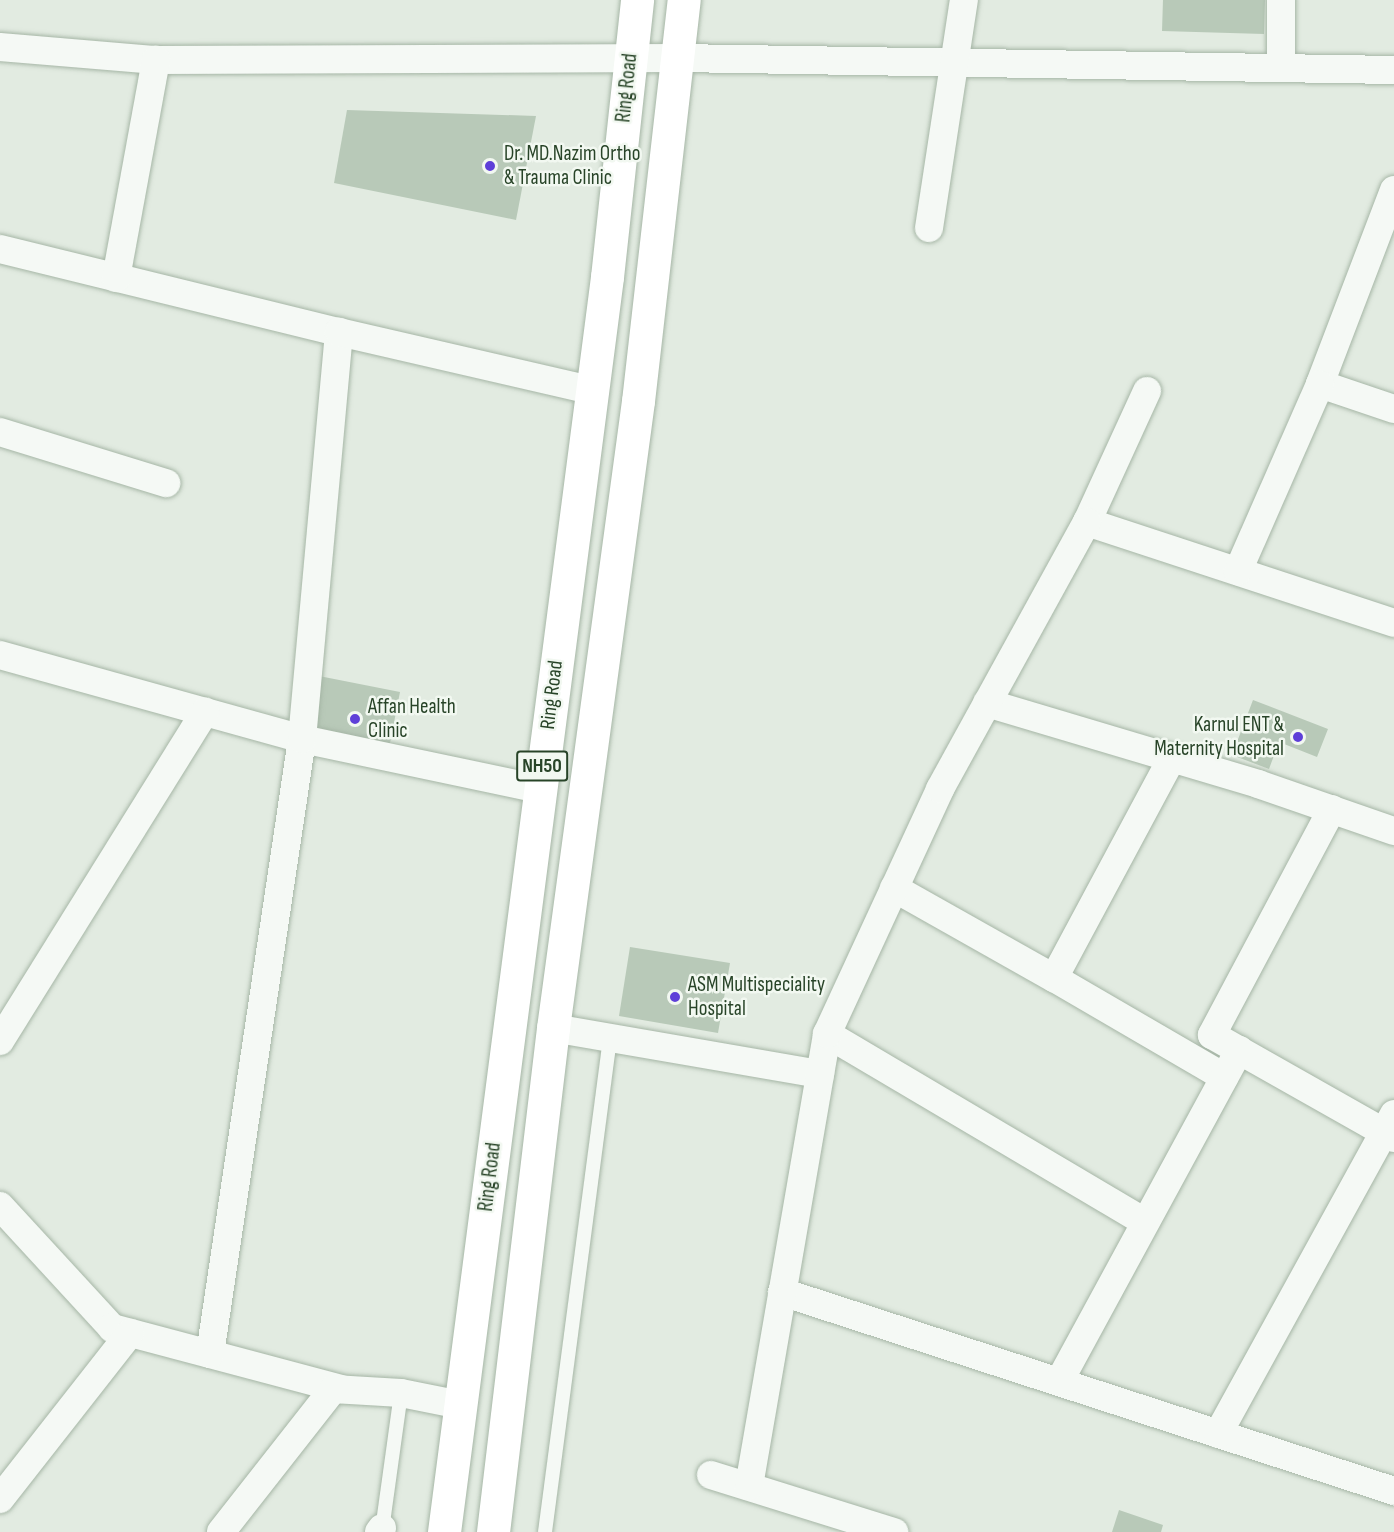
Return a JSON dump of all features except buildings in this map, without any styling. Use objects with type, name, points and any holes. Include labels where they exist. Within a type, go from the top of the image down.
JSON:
[{"type":"highway","name":"Ring Road","points":[[444,1532],[607,277],[637,0]]},
{"type":"highway","name":"NH50","points":[[493,1532],[553,1028],[638,401],[684,0]]},
{"type":"street","points":[[929,228],[964,0]]},
{"type":"street","points":[[1281,0],[1281,68]]},
{"type":"street","points":[[0,47],[156,60],[630,61],[678,58],[1394,70]]},
{"type":"street","points":[[116,278],[156,60]]},
{"type":"street","points":[[1238,571],[1320,384],[1393,196]]},
{"type":"street","points":[[0,249],[339,332],[591,390]]},
{"type":"street","points":[[210,1354],[302,739],[339,332]]},
{"type":"street","points":[[1320,384],[1394,409]]},
{"type":"street","points":[[749,1486],[827,1034],[940,789],[1087,522],[1147,391]]},
{"type":"street","points":[[0,432],[166,483]]},
{"type":"street","points":[[1087,522],[1394,623]]},
{"type":"street","points":[[1,657],[302,739],[539,789]]},
{"type":"street","points":[[987,703],[1172,758],[1394,831]]},
{"type":"street","points":[[0,1041],[205,712]]},
{"type":"street","points":[[1054,978],[1172,758]]},
{"type":"street","points":[[1218,1434],[1391,1128],[1212,1035],[1332,809]]},
{"type":"street","points":[[894,888],[1224,1077]]},
{"type":"street","points":[[553,1028],[820,1074]]},
{"type":"street","points":[[827,1034],[1145,1222]]},
{"type":"street","points":[[1059,1382],[1239,1050]]},
{"type":"street","points":[[0,1206],[112,1329],[341,1389]]},
{"type":"street","points":[[782,1292],[1394,1491]]},
{"type":"street","points":[[0,1499],[130,1333]]},
{"type":"street","points":[[221,1532],[333,1389],[401,1393],[461,1405]]},
{"type":"street","points":[[711,1475],[894,1532]]},
{"type":"lane","points":[[545,1532],[610,1038]]},
{"type":"lane","points":[[381,1530],[401,1393]]},
{"type":"place","name":"Dr. MD.Nazim Ortho & Trauma Clinic","points":[[490,166]]},
{"type":"place","name":"Affan Health Clinic","points":[[355,719]]},
{"type":"place","name":"Karnul ENT & Maternity Hospital","points":[[1298,737]]},
{"type":"place","name":"ASM Multispeciality Hospital","points":[[675,997]]}]
